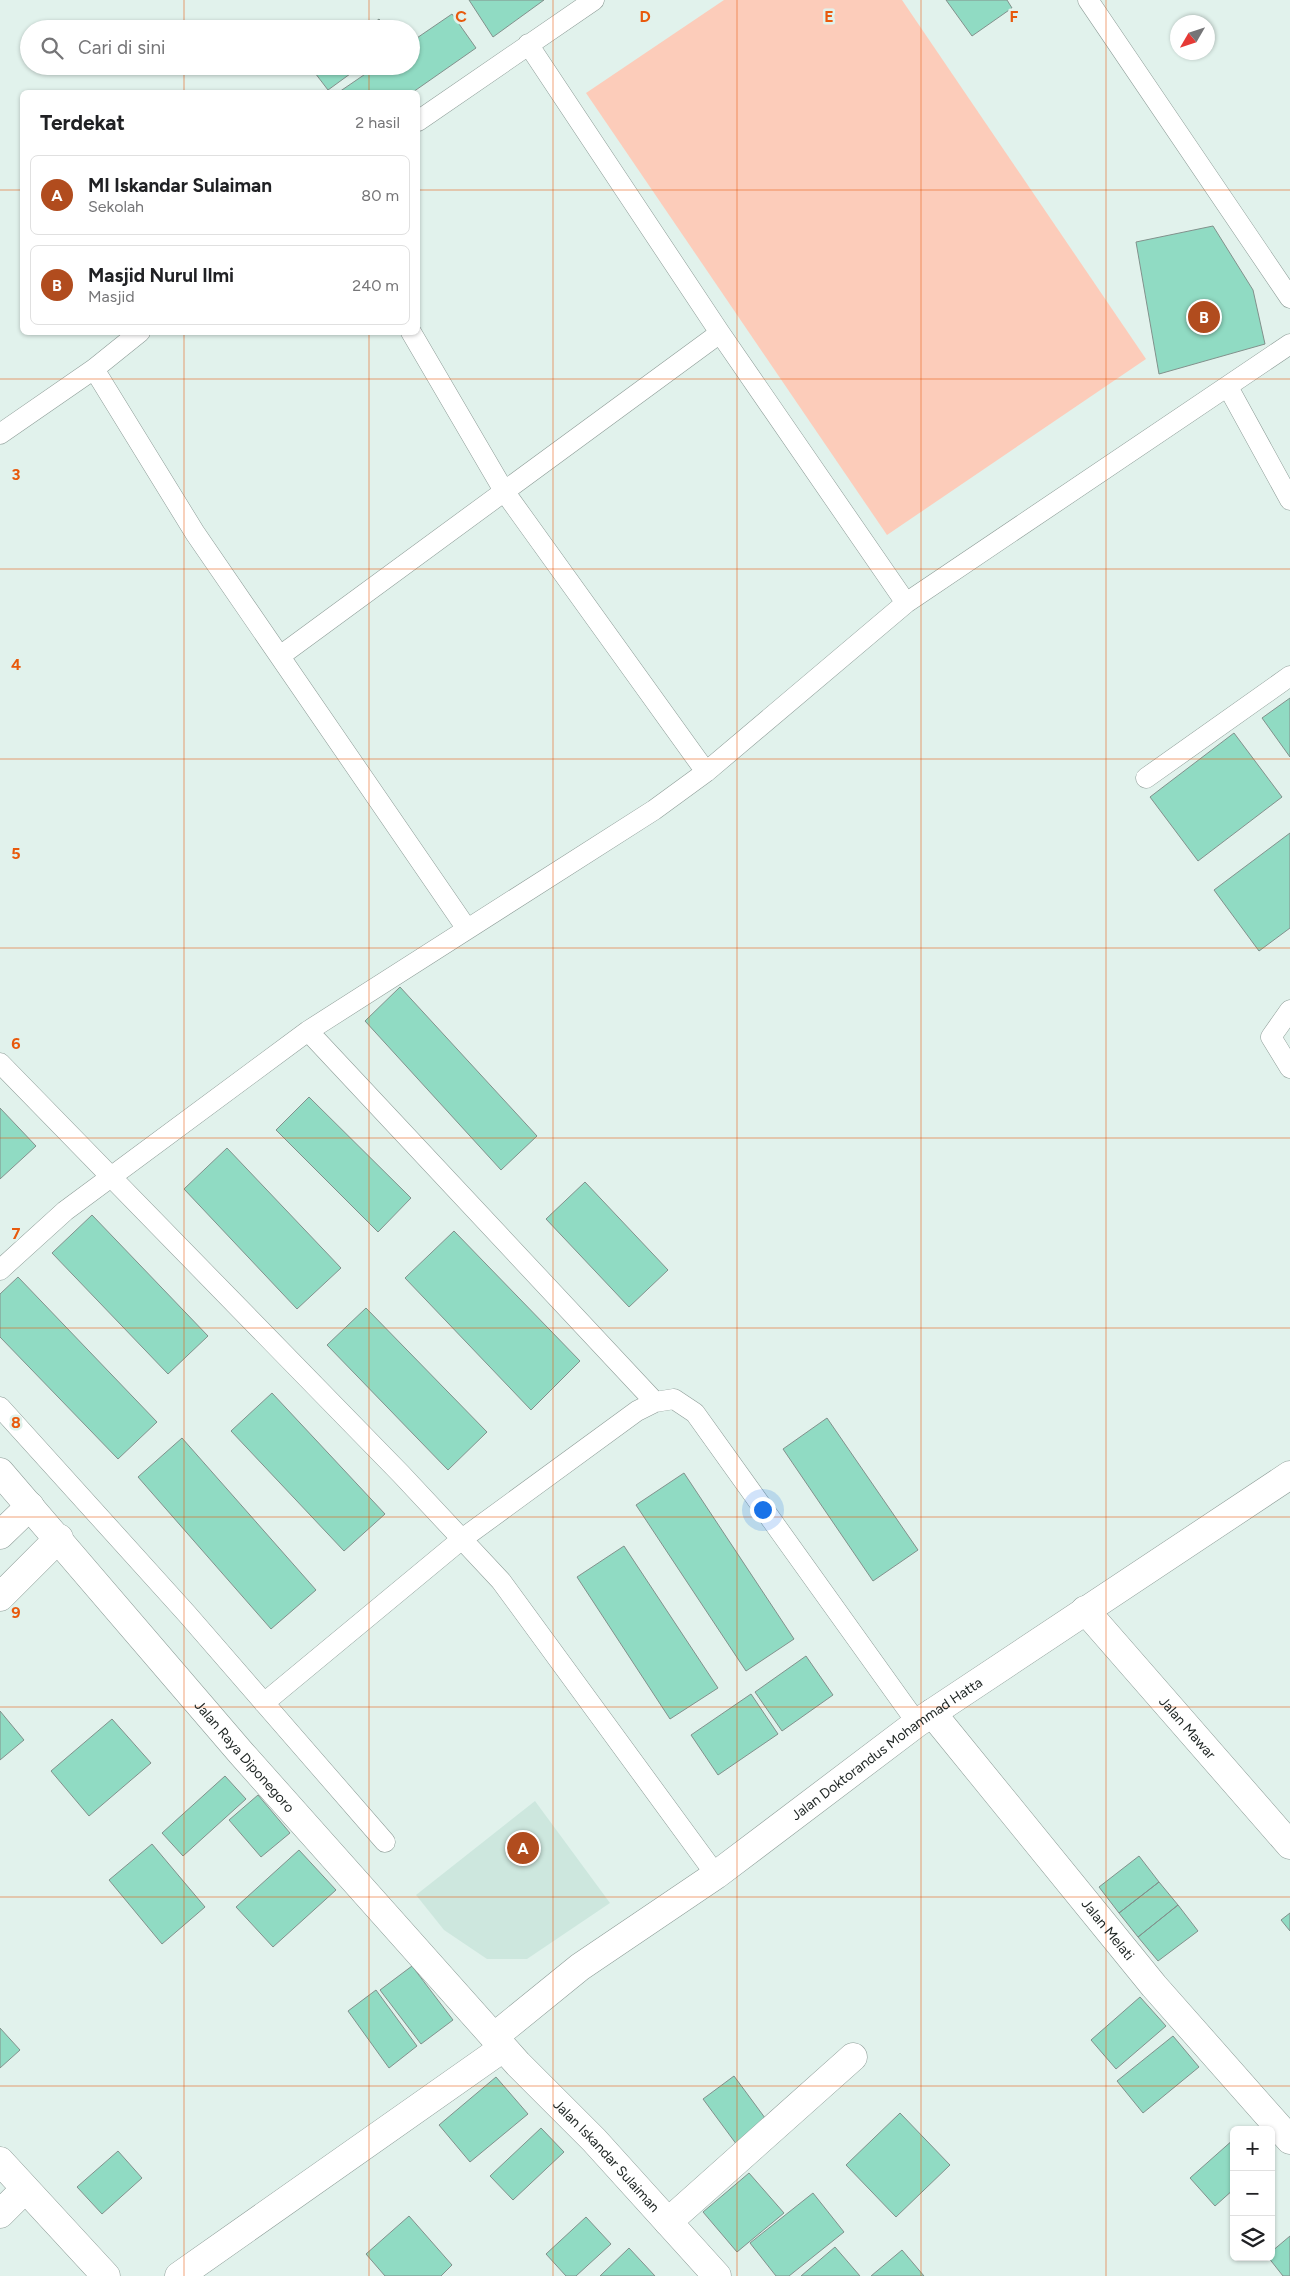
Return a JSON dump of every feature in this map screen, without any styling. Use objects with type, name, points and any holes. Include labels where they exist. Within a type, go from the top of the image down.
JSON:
[{"type":"street","name":"Jalan Raya Diponegoro","points":[[0,1472],[241,1753],[499,2042]]},
{"type":"street","name":"Jalan Doktorandus Mohammad Hatta","points":[[179,2276],[499,2042],[580,1968],[716,1875],[924,1718],[1290,1475]]},
{"type":"street","points":[[0,1535],[30,1506]]},
{"type":"street","points":[[0,1597],[58,1538]]},
{"type":"street","name":"Jalan Mawar","points":[[1085,1610],[1290,1844]]},
{"type":"street","name":"Jalan Melati","points":[[924,1718],[1154,1986],[1290,2140]]},
{"type":"street","name":"Jalan Iskandar Sulaiman","points":[[499,2042],[594,2140],[717,2276]]},
{"type":"street","points":[[668,2222],[854,2057]]},
{"type":"street","points":[[0,2161],[106,2276]]},
{"type":"street","points":[[0,2214],[25,2189]]},
{"type":"lane","points":[[420,119],[594,0]]},
{"type":"lane","points":[[1088,0],[1290,298]]},
{"type":"lane","points":[[528,44],[720,333],[906,603]]},
{"type":"lane","points":[[280,656],[720,333]]},
{"type":"lane","points":[[0,434],[94,369],[136,335]]},
{"type":"lane","points":[[412,335],[504,491],[706,772]]},
{"type":"lane","points":[[0,1270],[66,1211],[308,1031],[654,810],[706,772],[906,603],[1290,344]]},
{"type":"lane","points":[[94,369],[195,533],[467,929]]},
{"type":"lane","points":[[1228,387],[1290,500]]},
{"type":"lane","points":[[1146,778],[1290,676]]},
{"type":"lane","points":[[1290,1010],[1272,1037],[1290,1068]]},
{"type":"lane","points":[[308,1031],[655,1402]]},
{"type":"lane","points":[[0,1063],[501,1581],[716,1875]]},
{"type":"lane","points":[[264,1703],[462,1539],[637,1411],[655,1402],[674,1399],[695,1413],[924,1718]]},
{"type":"lane","points":[[0,1407],[181,1606],[385,1842]]},
{"type":"shaded area","points":[[724,0],[902,0],[1146,359],[887,535],[586,93]]},
{"type":"shaded area","points":[[535,1801],[610,1903],[527,1959],[487,1959],[444,1930],[416,1895]]},
{"type":"building","points":[[469,0],[544,0],[493,37]]},
{"type":"building","points":[[946,0],[1007,0],[1012,8],[972,36]]},
{"type":"building","points":[[452,14],[476,48],[416,90],[342,90],[364,75],[420,75],[420,36]]},
{"type":"building","points":[[317,75],[349,75],[328,90]]},
{"type":"building","points":[[1213,226],[1253,290],[1265,344],[1159,374],[1136,242]]},
{"type":"building","points":[[1290,698],[1290,757],[1262,718]]},
{"type":"building","points":[[1234,733],[1282,797],[1198,861],[1150,797]]},
{"type":"building","points":[[1290,833],[1290,928],[1259,951],[1214,890]]},
{"type":"building","points":[[400,987],[537,1136],[501,1170],[365,1021]]},
{"type":"building","points":[[309,1097],[411,1198],[378,1232],[276,1130]]},
{"type":"building","points":[[0,1108],[36,1146],[0,1179]]},
{"type":"building","points":[[227,1148],[341,1268],[297,1309],[184,1189]]},
{"type":"building","points":[[585,1182],[668,1270],[629,1307],[546,1219]]},
{"type":"building","points":[[92,1215],[208,1336],[168,1374],[52,1253]]},
{"type":"building","points":[[454,1231],[580,1361],[531,1410],[405,1278]]},
{"type":"building","points":[[18,1277],[157,1422],[118,1459],[0,1337],[0,1294]]},
{"type":"building","points":[[366,1308],[487,1432],[448,1470],[327,1345]]},
{"type":"building","points":[[272,1393],[385,1514],[344,1551],[231,1431]]},
{"type":"building","points":[[827,1418],[918,1550],[873,1581],[783,1449]]},
{"type":"building","points":[[182,1438],[316,1590],[271,1629],[138,1477]]},
{"type":"building","points":[[684,1473],[794,1639],[746,1671],[636,1505]]},
{"type":"building","points":[[624,1546],[718,1688],[670,1719],[577,1577]]},
{"type":"building","points":[[806,1656],[833,1695],[782,1731],[755,1692]]},
{"type":"building","points":[[751,1694],[778,1734],[718,1775],[691,1735]]},
{"type":"building","points":[[0,1711],[24,1740],[0,1760]]},
{"type":"building","points":[[112,1719],[151,1763],[89,1816],[51,1771]]},
{"type":"building","points":[[225,1776],[246,1799],[183,1856],[162,1833]]},
{"type":"building","points":[[258,1795],[290,1833],[261,1857],[229,1820]]},
{"type":"building","points":[[152,1844],[205,1907],[162,1944],[109,1880]]},
{"type":"building","points":[[299,1850],[336,1890],[273,1947],[236,1907]]},
{"type":"building","points":[[1139,1856],[1159,1882],[1119,1913],[1099,1887]]},
{"type":"building","points":[[1159,1882],[1178,1905],[1138,1937],[1119,1913]]},
{"type":"building","points":[[1178,1905],[1198,1931],[1158,1961],[1138,1937]]},
{"type":"building","points":[[1290,1913],[1290,1931],[1281,1920]]},
{"type":"building","points":[[412,1966],[453,2020],[421,2044],[380,1990]]},
{"type":"building","points":[[376,1990],[417,2046],[389,2068],[348,2011]]},
{"type":"building","points":[[1140,1997],[1166,2026],[1116,2069],[1091,2040]]},
{"type":"building","points":[[0,2028],[20,2050],[0,2068]]},
{"type":"building","points":[[1173,2036],[1199,2067],[1143,2113],[1117,2081]]},
{"type":"building","points":[[734,2076],[768,2122],[737,2145],[703,2099]]},
{"type":"building","points":[[496,2077],[528,2114],[470,2162],[439,2125]]},
{"type":"building","points":[[900,2113],[950,2165],[896,2217],[846,2165]]},
{"type":"building","points":[[541,2128],[564,2152],[513,2200],[490,2176]]},
{"type":"building","points":[[1230,2143],[1230,2193],[1215,2206],[1190,2178]]},
{"type":"building","points":[[118,2151],[142,2178],[102,2214],[77,2187]]},
{"type":"building","points":[[749,2173],[784,2213],[737,2252],[703,2212]]},
{"type":"building","points":[[813,2193],[844,2232],[789,2276],[776,2276],[750,2243]]},
{"type":"building","points":[[409,2216],[452,2265],[441,2276],[385,2276],[366,2254]]},
{"type":"building","points":[[586,2217],[611,2244],[576,2276],[566,2276],[546,2254]]},
{"type":"building","points":[[1290,2236],[1290,2276],[1283,2276],[1271,2261],[1275,2261],[1275,2249]]},
{"type":"building","points":[[835,2247],[860,2276],[801,2276]]},
{"type":"building","points":[[629,2248],[655,2276],[600,2276]]},
{"type":"building","points":[[902,2250],[924,2276],[871,2276]]},
{"type":"place","name":"Masjid Nurul Ilmi","points":[[1204,317]]},
{"type":"place","name":"MI Iskandar Sulaiman","points":[[523,1848]]}]
